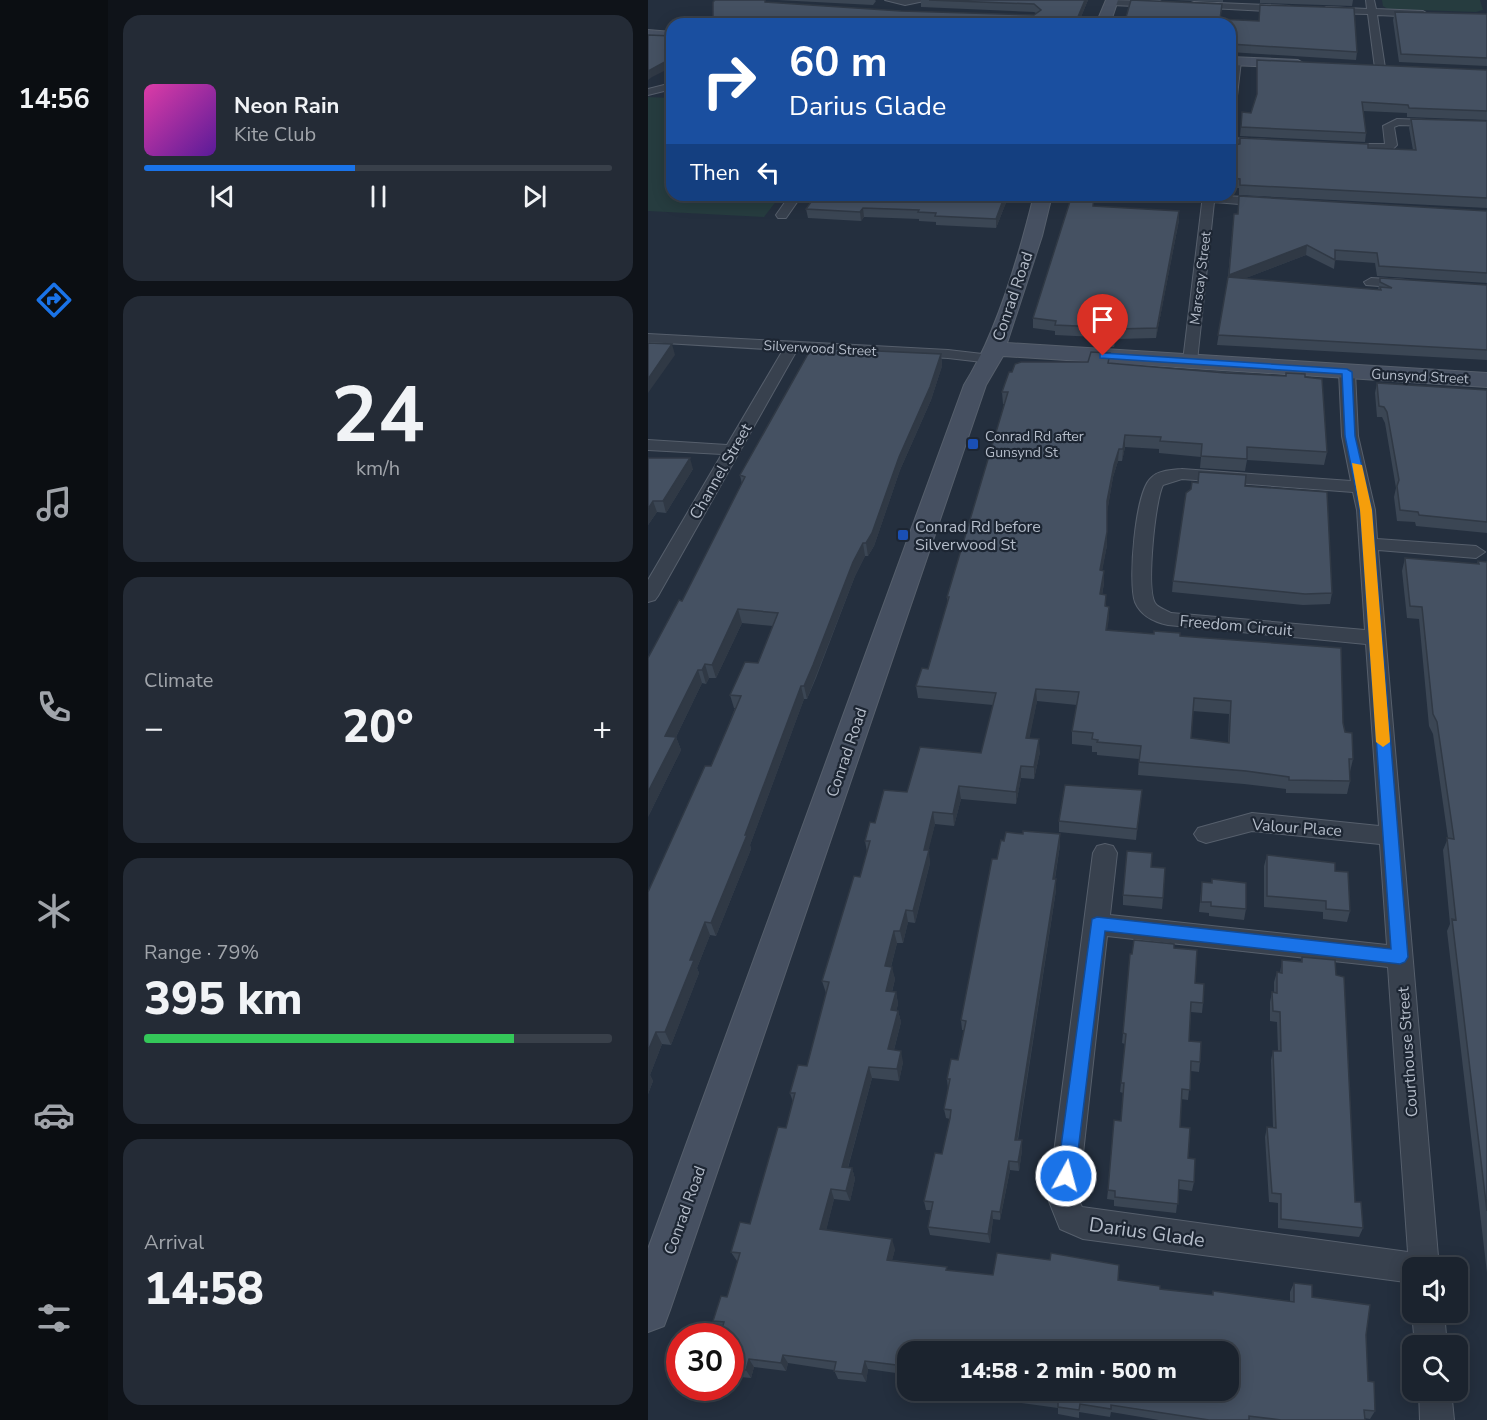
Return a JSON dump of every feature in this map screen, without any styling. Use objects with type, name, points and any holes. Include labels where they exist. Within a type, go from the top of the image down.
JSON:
[{"type":"street","points":[[895,5],[925,0]]},
{"type":"street","points":[[1370,0],[1380,68]]},
{"type":"street","points":[[1105,18],[1112,1],[1171,4]]},
{"type":"street","points":[[1241,19],[1243,3]]},
{"type":"street","points":[[1183,4],[1243,3],[1301,9]]},
{"type":"street","points":[[895,5],[914,12]]},
{"type":"street","points":[[1313,10],[1428,14]]},
{"type":"street","points":[[648,34],[666,36]]},
{"type":"street","points":[[1236,61],[1313,65]]},
{"type":"street","points":[[648,92],[666,88]]},
{"type":"street","points":[[1335,147],[1391,148],[1388,126],[1397,122],[1487,125]]},
{"type":"street","points":[[1236,141],[1277,144]]},
{"type":"street","points":[[1236,199],[1280,202]]},
{"type":"street","points":[[782,215],[792,201]]},
{"type":"street","name":"Conrad Road","points":[[648,1310],[975,385],[992,354],[1033,236],[1041,201]]},
{"type":"street","name":"Marscay Street","points":[[1190,361],[1209,201]]},
{"type":"street","points":[[1371,282],[1418,285]]},
{"type":"street","name":"Silverwood Street","points":[[648,338],[792,347],[992,354]]},
{"type":"street","name":"Channel Street","points":[[648,596],[792,347]]},
{"type":"street","name":"Gunsynd Street","points":[[992,354],[1190,361],[1487,380]]},
{"type":"street","name":"Courthouse Street","points":[[1347,372],[1348,424],[1361,487],[1369,544],[1423,1257]]},
{"type":"street","points":[[648,445],[732,450]]},
{"type":"street","name":"Freedom Circuit","points":[[1361,487],[1182,474],[1161,478],[1154,484],[1151,491],[1145,529],[1143,595],[1149,609],[1168,619],[1375,638]]},
{"type":"street","points":[[1369,544],[1476,552]]},
{"type":"street","name":"Valour Place","points":[[1206,834],[1252,822],[1390,836]]},
{"type":"street","name":"Darius Glade","points":[[1106,853],[1063,1199],[1065,1210],[1071,1218],[1083,1224],[1402,1267]]},
{"type":"street","points":[[1097,924],[1400,957]]},
{"type":"street","points":[[1436,1401],[1437,1420]]},
{"type":"green space","points":[[1382,0],[1480,0],[1483,10],[1476,12],[1388,9],[1383,6]]},
{"type":"green space","points":[[648,97],[666,98],[666,201],[776,201],[764,217],[648,211]]},
{"type":"building","points":[[715,0],[765,0],[765,2],[901,11],[1034,15],[1041,10],[1034,4],[929,0],[1085,0],[1078,18],[713,18]]},
{"type":"building","points":[[1131,0],[1222,4],[1220,18],[1126,18]]},
{"type":"building","points":[[1260,5],[1354,8],[1357,52],[1236,44],[1236,20],[1259,21]]},
{"type":"building","points":[[1395,12],[1487,14],[1487,58],[1401,54]]},
{"type":"building","points":[[648,35],[666,36],[666,61],[648,71]]},
{"type":"building","points":[[1257,60],[1487,70],[1487,111],[1409,108],[1408,105],[1362,102],[1366,133],[1241,127],[1242,112],[1251,113],[1257,94]]},
{"type":"building","points":[[1411,119],[1487,121],[1487,198],[1240,185],[1240,179],[1236,178],[1236,145],[1240,144],[1240,138],[1368,144],[1368,148],[1416,150]]},
{"type":"building","points":[[1239,196],[1487,211],[1487,273],[1379,266],[1377,253],[1335,250],[1335,260],[1307,245],[1229,275],[1234,214],[1238,214]]},
{"type":"building","points":[[812,201],[1003,201],[996,219],[935,216],[936,213],[918,212],[919,210],[863,208],[860,212],[806,209]]},
{"type":"building","points":[[1070,201],[1093,201],[1093,206],[1179,211],[1157,328],[1116,329],[1114,337],[1096,336],[1099,327],[1055,325],[1056,321],[1033,318]]},
{"type":"building","points":[[1228,277],[1381,290],[1380,287],[1392,288],[1380,282],[1380,278],[1487,285],[1487,350],[1218,335]]},
{"type":"building","points":[[648,343],[672,344],[648,379]]},
{"type":"building","points":[[813,348],[941,354],[930,387],[899,457],[872,533],[866,543],[863,543],[853,562],[813,665],[804,686],[801,686],[745,835],[747,835],[711,923],[705,922],[690,960],[694,960],[665,1032],[656,1032],[648,1051],[648,892],[705,766],[711,766],[741,696],[730,695],[745,662],[758,663],[778,613],[738,609],[712,665],[705,664],[702,670],[698,670],[665,736],[676,737],[648,792],[648,658],[679,600],[682,601],[745,477],[740,475]]},
{"type":"building","points":[[1091,352],[1110,353],[1108,363],[1226,373],[1286,376],[1286,373],[1305,374],[1305,377],[1322,379],[1327,452],[1247,447],[1247,459],[1201,456],[1202,444],[1160,441],[1161,437],[1125,435],[1123,449],[1119,449],[1114,465],[1107,501],[1107,532],[1100,570],[1104,571],[1100,594],[1106,595],[1105,606],[1109,607],[1106,630],[1154,634],[1154,631],[1180,633],[1180,636],[1341,648],[1343,723],[1345,732],[1352,733],[1353,759],[1349,759],[1350,781],[1289,780],[1289,777],[1246,771],[1139,762],[1141,746],[1097,742],[1098,740],[1092,739],[1093,733],[1072,731],[1079,692],[1036,689],[1026,738],[1039,739],[1034,767],[1021,766],[1016,792],[959,786],[953,814],[933,812],[924,850],[929,850],[913,911],[906,910],[900,931],[894,931],[885,966],[892,967],[886,991],[896,992],[891,1010],[898,1011],[888,1049],[901,1051],[897,1069],[869,1067],[842,1167],[852,1168],[846,1191],[831,1189],[820,1229],[892,1239],[887,1260],[947,1267],[946,1270],[993,1275],[997,1253],[1050,1260],[1051,1253],[1119,1265],[1118,1280],[1160,1286],[1160,1289],[1213,1295],[1213,1291],[1294,1302],[1294,1283],[1312,1285],[1312,1297],[1370,1305],[1366,1335],[1368,1381],[1374,1382],[1375,1411],[1364,1410],[1365,1420],[1281,1420],[1249,1416],[1249,1420],[1209,1420],[1111,1405],[1111,1409],[1080,1404],[1079,1410],[1058,1407],[1058,1401],[1239,1401],[1239,1341],[897,1341],[897,1365],[865,1361],[862,1374],[834,1371],[836,1362],[783,1355],[781,1363],[749,1359],[746,1370],[744,1370],[744,1323],[713,1321],[721,1296],[727,1297],[740,1253],[731,1252],[740,1222],[750,1224],[778,1127],[786,1128],[795,1093],[790,1093],[798,1065],[807,1066],[829,982],[822,981],[854,876],[860,877],[870,841],[865,841],[870,822],[875,823],[884,790],[907,792],[920,747],[981,753],[996,693],[916,686],[922,668],[928,669],[1008,392],[1002,392],[1009,372],[1012,372],[1015,364],[1021,362],[1088,362]],"holes":[[[1194,698],[1231,701],[1229,743],[1191,738]]]},
{"type":"building","points":[[1377,383],[1487,390],[1487,522],[1419,515],[1418,512],[1400,510],[1397,486],[1399,480],[1387,412],[1384,407],[1379,406]]},
{"type":"building","points":[[648,458],[690,458],[663,501],[653,501],[648,509]]},
{"type":"building","points":[[1199,472],[1246,475],[1245,486],[1327,492],[1332,593],[1305,594],[1173,581],[1186,493],[1191,489],[1192,482],[1198,483]]},
{"type":"building","points":[[1405,558],[1479,564],[1478,561],[1487,562],[1487,1211],[1452,919],[1456,920],[1447,838],[1454,839],[1437,722],[1433,714],[1422,607],[1410,606]]},
{"type":"building","points":[[1065,785],[1142,790],[1137,829],[1059,821]]},
{"type":"building","points":[[1023,831],[1060,834],[1053,879],[1056,879],[1015,1140],[1022,1140],[1018,1162],[1009,1161],[1000,1212],[992,1211],[988,1234],[928,1227],[933,1202],[924,1201],[935,1153],[942,1154],[950,1118],[951,1110],[944,1109],[950,1079],[947,1079],[951,1059],[958,1060],[966,1021],[961,1020],[992,859],[997,859],[1001,840],[1004,841],[1006,832],[1023,834]]},
{"type":"building","points":[[1127,851],[1152,853],[1151,867],[1165,868],[1163,898],[1123,895]]},
{"type":"building","points":[[1267,855],[1335,863],[1335,871],[1348,872],[1350,911],[1326,909],[1326,901],[1267,896]]},
{"type":"building","points":[[1212,879],[1246,883],[1246,909],[1211,906],[1211,902],[1201,902],[1202,882],[1212,883]]},
{"type":"building","points":[[1134,940],[1174,944],[1174,948],[1197,950],[1195,983],[1204,984],[1203,1003],[1191,1002],[1189,1041],[1201,1042],[1200,1062],[1191,1061],[1190,1090],[1182,1089],[1180,1127],[1190,1128],[1188,1158],[1195,1159],[1194,1182],[1179,1180],[1178,1204],[1115,1197],[1115,1191],[1108,1190],[1114,1120],[1121,1121],[1124,1083],[1121,1083],[1126,1034],[1123,1033],[1130,954],[1132,954]]},
{"type":"building","points":[[1302,957],[1335,960],[1336,975],[1344,977],[1355,1202],[1361,1202],[1363,1228],[1281,1219],[1281,1194],[1272,1193],[1267,1127],[1276,1128],[1273,1051],[1281,1051],[1280,1012],[1273,1011],[1272,992],[1277,993],[1277,972],[1282,973],[1282,960],[1302,962]]},
{"type":"slow traffic","points":[[1356,465],[1366,510],[1383,742]]},
{"type":"place","name":"Conrad Rd after Gunsynd St","points":[[973,444]]},
{"type":"place","name":"Conrad Rd before Silverwood St","points":[[903,535]]},
{"type":"route","points":[[1066,1176],[1097,924],[1400,957],[1366,510],[1348,424],[1347,372],[1103,356]]}]
